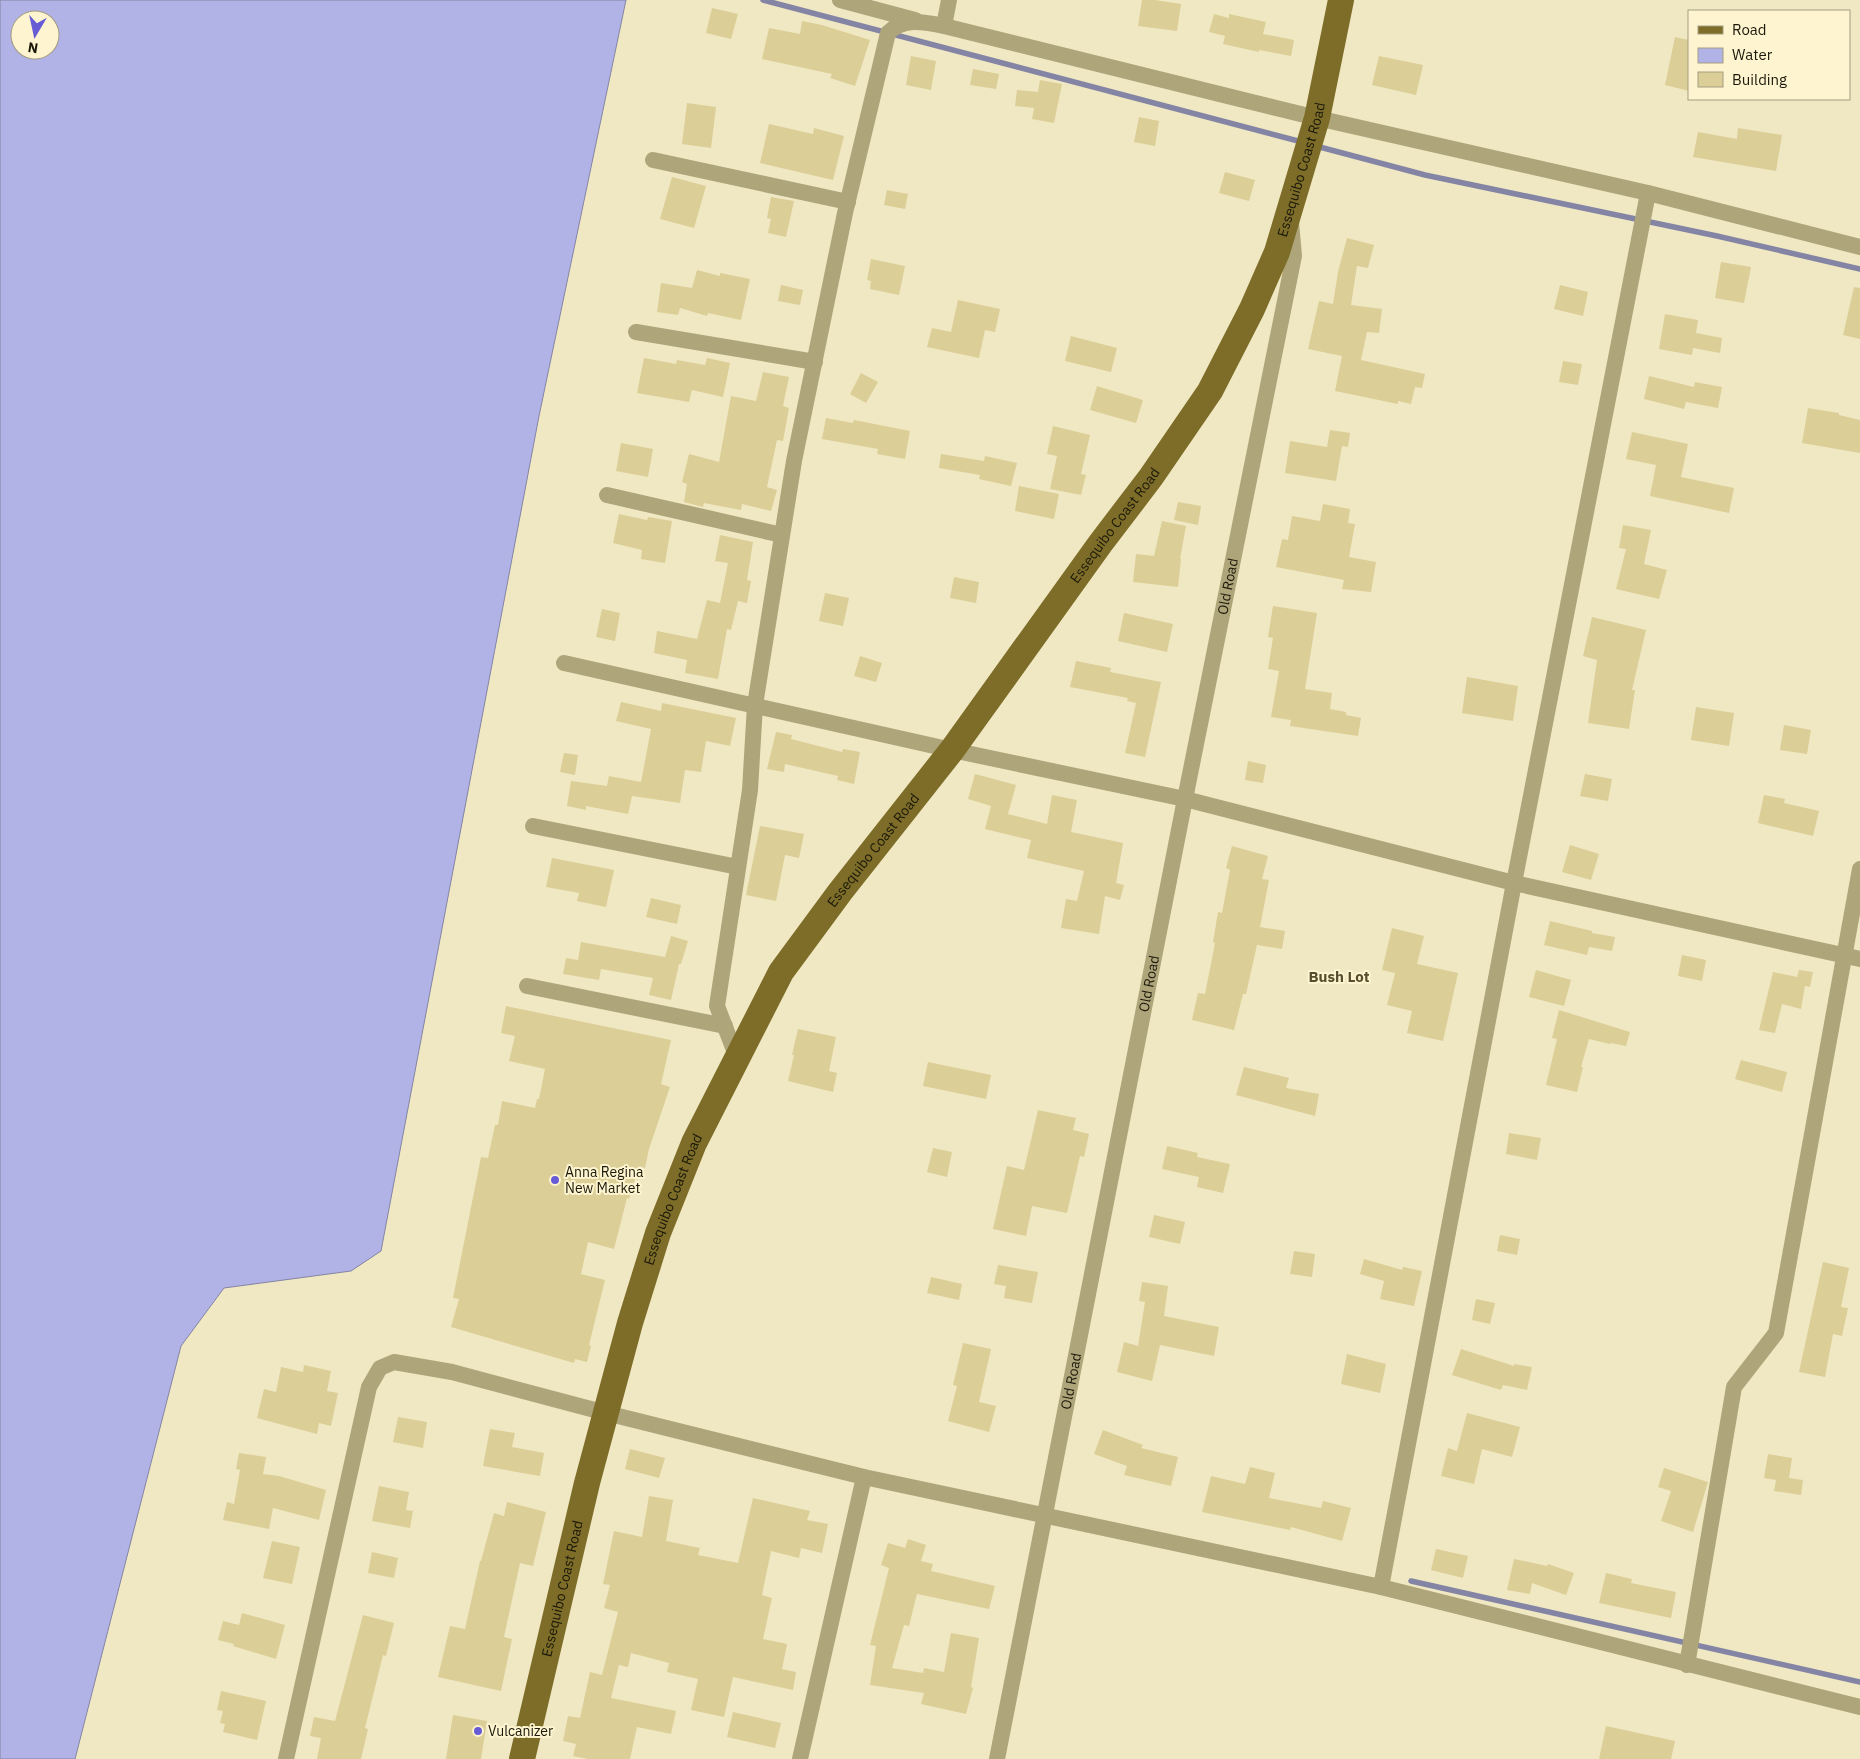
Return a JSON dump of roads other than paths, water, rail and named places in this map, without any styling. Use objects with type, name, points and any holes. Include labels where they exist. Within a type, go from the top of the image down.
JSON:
[{"type":"main road","name":"Essequibo Coast Road","points":[[522,1759],[588,1483],[630,1323],[658,1233],[694,1143],[781,972],[840,892],[952,750],[1100,544],[1151,477],[1210,391],[1252,309],[1274,260],[1318,118],[1341,0]]},
{"type":"street","points":[[840,0],[1318,118],[1648,193],[1860,248]]},
{"type":"street","points":[[944,26],[949,0]]},
{"type":"street","points":[[737,1058],[717,1006],[750,790],[755,705],[794,461],[848,202],[888,33],[901,24],[920,21]]},
{"type":"street","points":[[653,160],[848,202]]},
{"type":"street","points":[[1381,1587],[1514,883],[1648,193]]},
{"type":"street","name":"Old Road","points":[[997,1759],[1185,799],[1294,256],[1290,210]]},
{"type":"street","points":[[636,332],[815,362]]},
{"type":"street","points":[[607,495],[782,535]]},
{"type":"street","points":[[564,663],[952,750],[1185,799],[1514,883],[1860,960]]},
{"type":"street","points":[[533,826],[738,867]]},
{"type":"street","points":[[1688,1660],[1734,1387],[1776,1333],[1860,869]]},
{"type":"street","points":[[526,986],[725,1026]]},
{"type":"street","points":[[286,1759],[369,1388],[380,1368],[394,1362],[452,1372],[864,1478],[1381,1587],[1688,1660],[1860,1707]]},
{"type":"street","points":[[800,1759],[864,1478]]},
{"type":"water","points":[[0,0],[626,0],[539,416],[381,1251],[351,1271],[224,1288],[181,1346],[75,1759],[0,1759]]},
{"type":"waterway","points":[[763,0],[1302,142]]},
{"type":"waterway","points":[[1316,146],[1425,175],[1717,236],[1860,269]]},
{"type":"waterway","points":[[1411,1581],[1860,1682]]},
{"type":"place","name":"Anna Regina New Market","points":[[555,1180]]},
{"type":"place","name":"Vulcanizer","points":[[478,1731]]},
{"type":"district","name":"Bush Lot","points":[[1339,977]]}]
